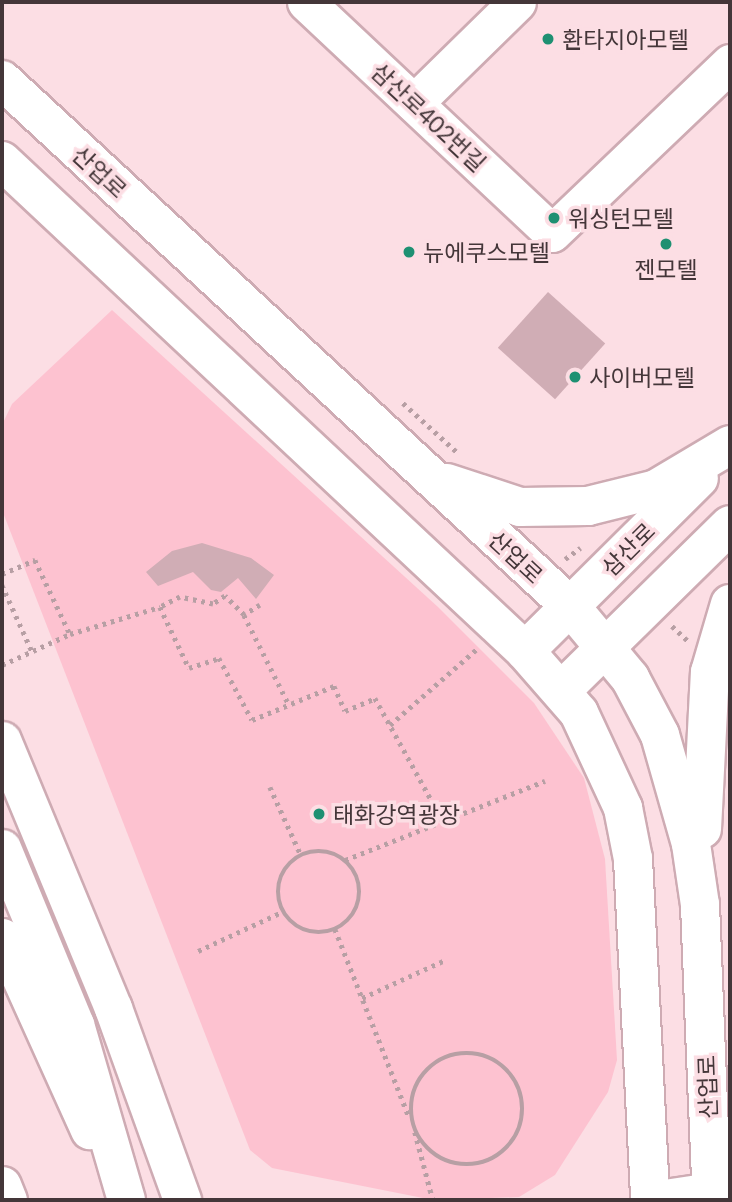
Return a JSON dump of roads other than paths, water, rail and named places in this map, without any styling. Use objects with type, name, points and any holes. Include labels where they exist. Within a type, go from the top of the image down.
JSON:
[{"type":"main road","name":"산업로","points":[[2,80],[570,606],[606,645],[631,678],[660,735],[691,844],[700,905],[718,1188]]},
{"type":"main road","points":[[2,161],[525,651],[562,690],[604,759],[623,808],[633,859],[650,1200]]},
{"type":"main road","points":[[422,470],[487,500],[557,509],[621,500],[656,489],[730,446]]},
{"type":"main road","name":"삼산로","points":[[525,651],[730,446]]},
{"type":"main road","points":[[562,690],[730,525]]},
{"type":"main road","points":[[700,905],[710,672],[730,604]]},
{"type":"street","name":"삼산로402번길","points":[[306,2],[552,233],[730,63]]},
{"type":"street","points":[[414,103],[517,2]]},
{"type":"street","points":[[2,740],[113,1008],[181,1200]]},
{"type":"street","points":[[2,848],[75,1024],[124,1195]]},
{"type":"street","points":[[2,937],[76,1107],[124,1195]]},
{"type":"street","points":[[113,1008],[124,1195]]},
{"type":"street","points":[[2,1185],[8,1200]]},
{"type":"street","points":[[650,1200],[718,1188]]},
{"type":"place","name":"환타지아모텔","points":[[548,39]]},
{"type":"place","name":"워싱턴모텔","points":[[554,218]]},
{"type":"place","name":"젠모텔","points":[[666,244]]},
{"type":"place","name":"뉴에쿠스모텔","points":[[409,252]]},
{"type":"place","name":"사이버모텔","points":[[575,377]]},
{"type":"place","name":"태화강역광장","points":[[319,814]]}]
